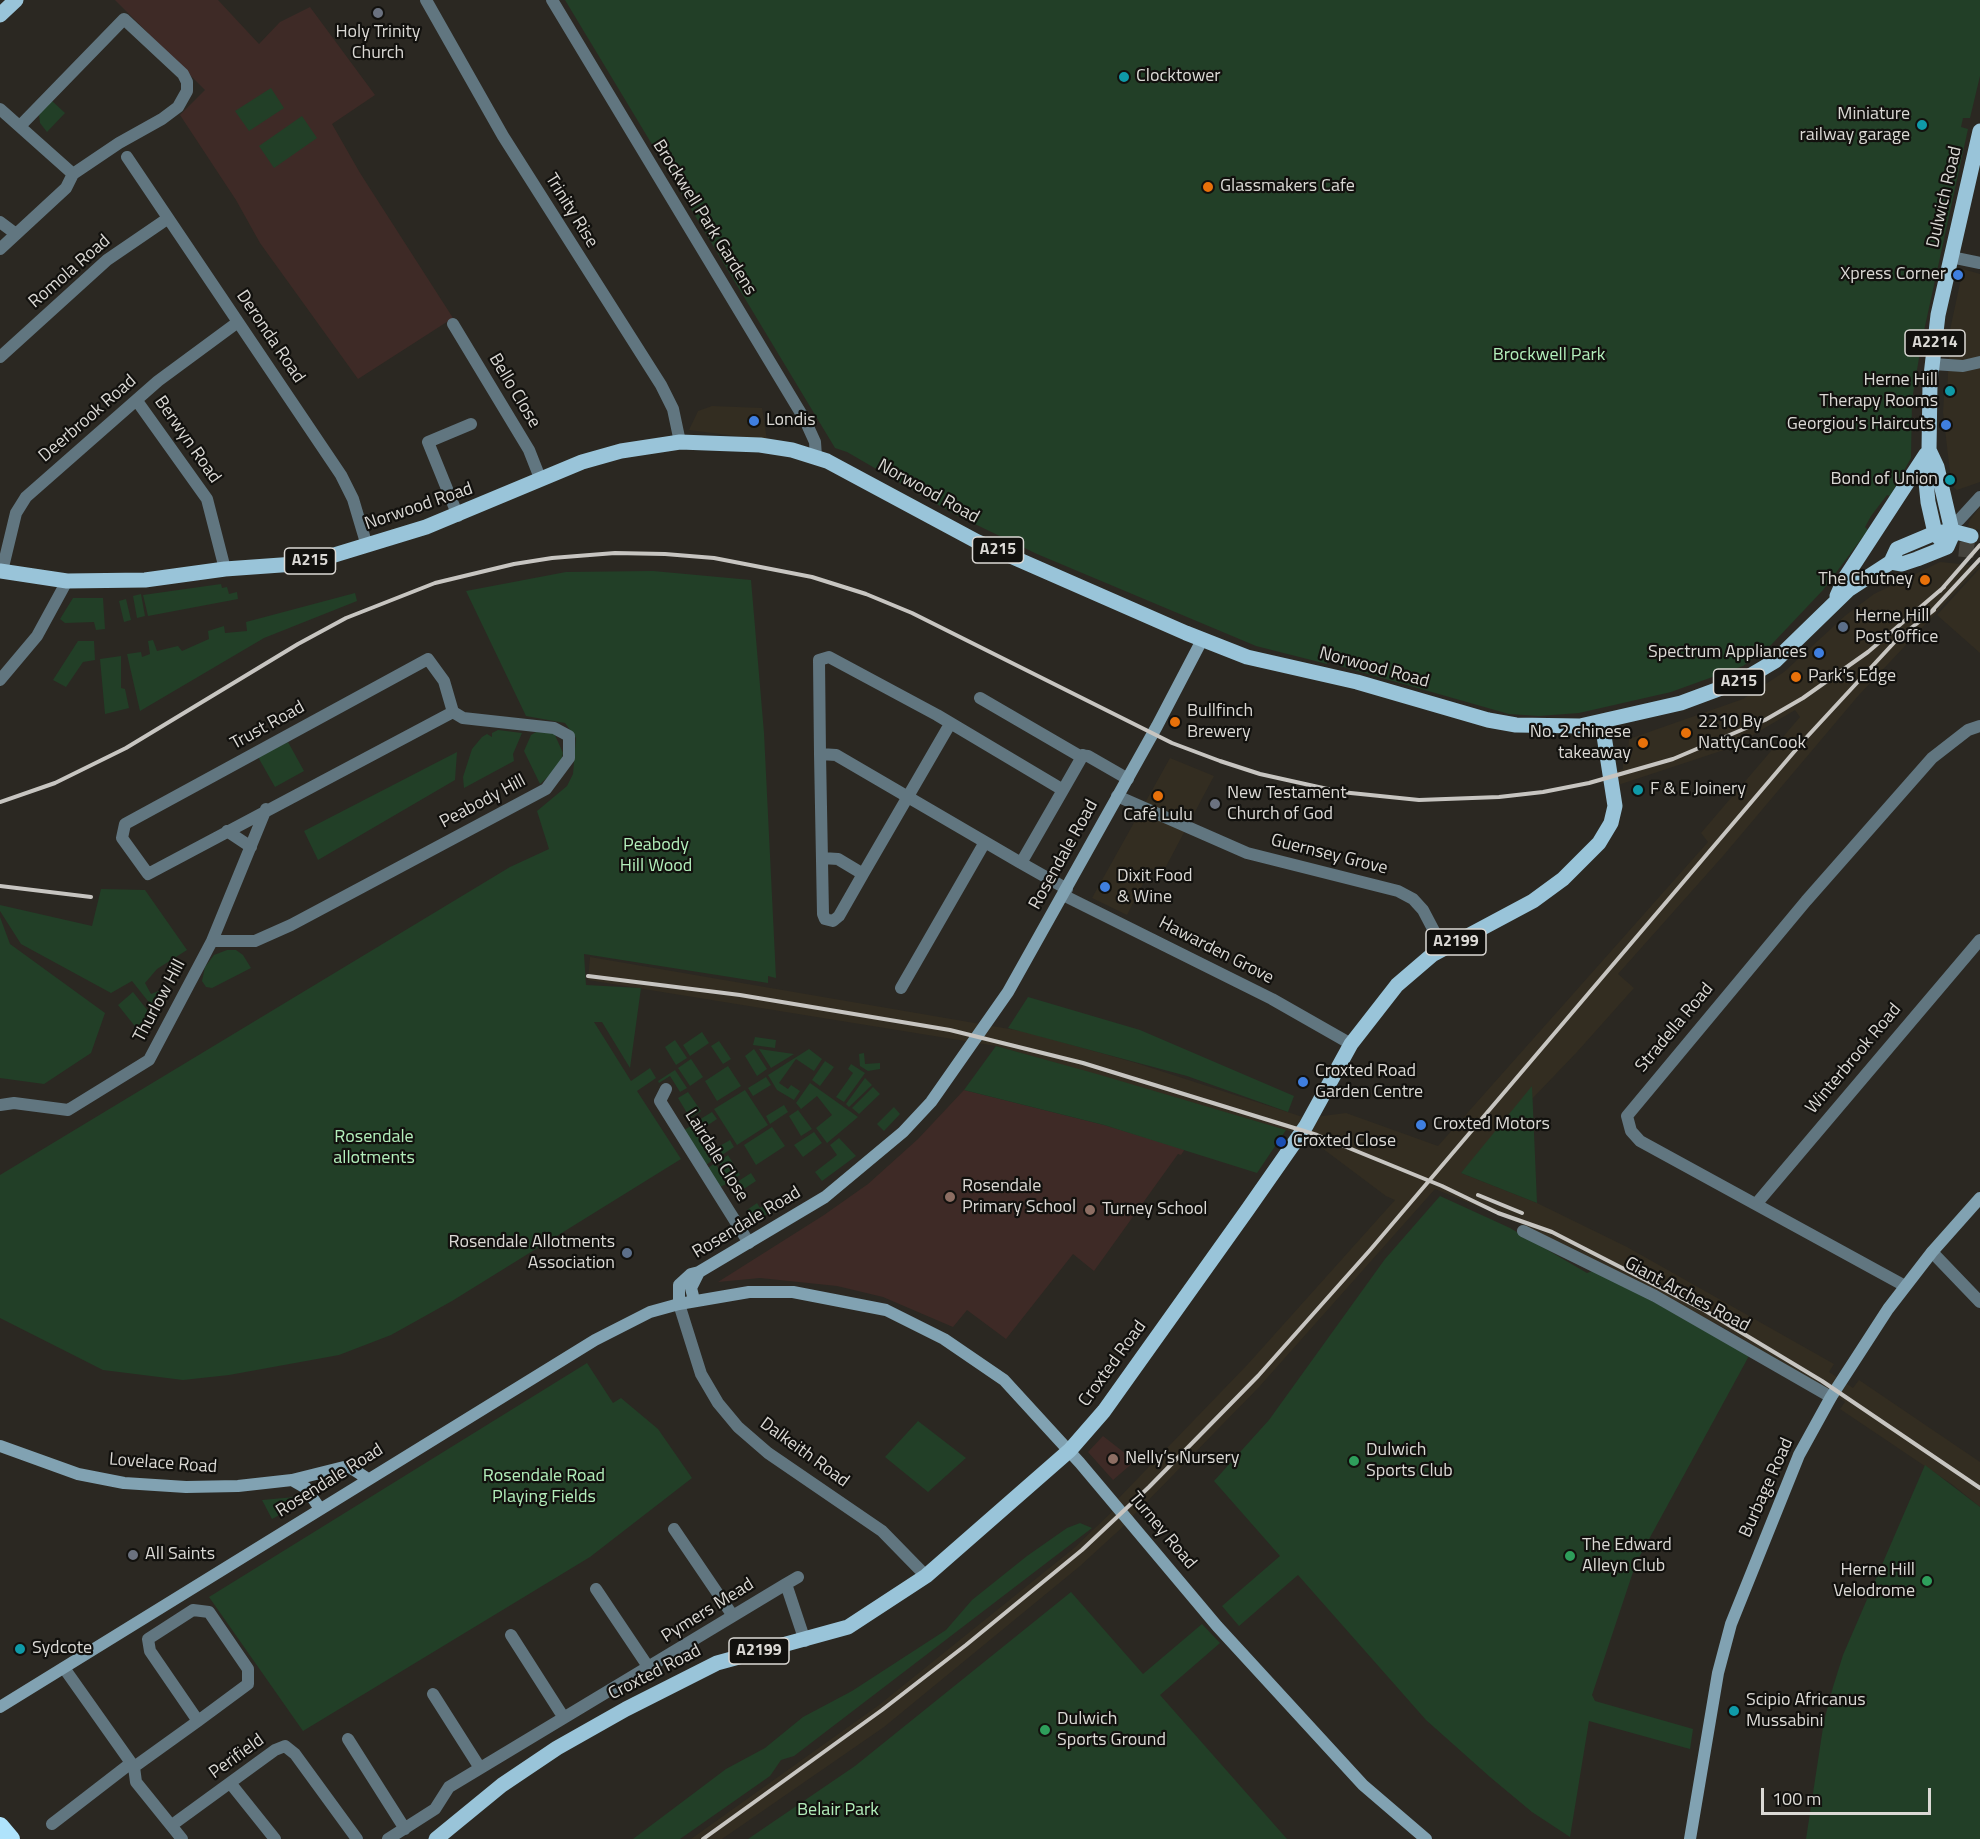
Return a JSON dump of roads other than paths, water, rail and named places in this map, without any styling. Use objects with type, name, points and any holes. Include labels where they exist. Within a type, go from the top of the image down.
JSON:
[{"type":"highway","points":[[0,1826],[11,1839]]},
{"type":"main road","points":[[0,15],[15,0]]},
{"type":"main road","name":"Dulwich Road","points":[[1953,548],[1935,533],[1928,502],[1925,472],[1929,450],[1938,315],[1951,257],[1975,172],[1980,131]]},
{"type":"main road","name":"Norwood Road","points":[[1,571],[67,581],[145,580],[225,569],[295,564],[367,546],[458,516],[540,478],[615,452],[680,442],[759,445],[792,450],[816,457],[873,484],[976,541],[1202,640],[1254,659],[1357,682],[1488,720],[1551,727],[1602,723],[1681,703],[1743,680],[1775,661],[1857,582],[1891,562],[1897,549],[1956,526]]},
{"type":"main road","points":[[1835,602],[1845,578],[1929,450]]},
{"type":"main road","name":"Dulwich Road","points":[[1929,450],[1937,467],[1956,526]]},
{"type":"main road","points":[[1953,548],[1956,526]]},
{"type":"main road","name":"A215","points":[[1956,526],[1971,536]]},
{"type":"main road","name":"Norwood Road","points":[[1891,562],[1902,564],[1953,548]]},
{"type":"main road","name":"Croxted Road","points":[[436,1839],[502,1785],[557,1748],[626,1708],[717,1663],[848,1628],[926,1576],[1070,1450],[1104,1411],[1306,1126],[1351,1044],[1405,976],[1443,948],[1533,901],[1563,879],[1599,843],[1611,823],[1615,806],[1602,723]]},
{"type":"street","name":"Trinity Rise","points":[[426,0],[503,136],[661,385],[672,409],[680,442]]},
{"type":"street","name":"Brockwell Park Gardens","points":[[552,0],[805,420],[815,442],[816,457]]},
{"type":"street","points":[[0,249],[66,188],[74,174],[178,107],[187,91],[187,82],[183,74],[124,19],[20,126]]},
{"type":"street","points":[[0,109],[74,174]]},
{"type":"street","name":"Deronda Road","points":[[128,157],[167,219],[341,475],[353,499],[367,546]]},
{"type":"street","name":"Romola Road","points":[[0,357],[107,260],[167,219]]},
{"type":"street","points":[[0,222],[16,234]]},
{"type":"street","points":[[1951,257],[1980,263]]},
{"type":"street","name":"Deerbrook Road","points":[[1,571],[16,513],[26,497],[189,356],[238,322]]},
{"type":"street","name":"Bello Close","points":[[453,324],[529,450],[540,478]]},
{"type":"street","points":[[1933,364],[1963,366],[1980,362]]},
{"type":"street","name":"Berwyn Road","points":[[137,400],[207,499],[225,569]]},
{"type":"street","points":[[458,516],[428,442],[471,424]]},
{"type":"street","points":[[1956,526],[1980,496]]},
{"type":"street","points":[[0,680],[37,636],[67,581]]},
{"type":"street","name":"Rosendale Road","points":[[0,1707],[595,1340],[650,1312],[694,1300],[691,1288],[699,1272],[825,1197],[914,1121],[957,1066],[1008,992],[1128,779],[1202,640]]},
{"type":"street","points":[[950,724],[838,918],[828,921],[823,914],[818,663],[823,657],[829,657],[950,724],[1063,790]]},
{"type":"street","name":"Trust Road","points":[[227,831],[148,874],[122,838],[125,824],[428,659],[444,681],[453,712]]},
{"type":"street","points":[[980,698],[1128,779]]},
{"type":"street","points":[[250,847],[227,831],[453,712]]},
{"type":"street","name":"Peabody Hill","points":[[212,941],[255,941],[272,933],[546,789],[569,758],[569,736],[554,728],[463,718],[453,712]]},
{"type":"street","name":"Stradella Road","points":[[1905,1286],[1640,1141],[1629,1126],[1629,1112],[1806,901],[1932,758],[1968,730],[1980,726]]},
{"type":"street","name":"Hawarden Grove","points":[[820,754],[836,755],[1021,863],[1065,892],[1272,999],[1351,1044]]},
{"type":"street","points":[[1021,863],[1083,755]]},
{"type":"street","name":"Guernsey Grove","points":[[1117,796],[1247,853],[1398,891],[1413,899],[1423,910],[1443,948]]},
{"type":"street","points":[[212,941],[266,809]]},
{"type":"street","points":[[901,988],[985,842]]},
{"type":"street","points":[[822,858],[838,859],[863,874]]},
{"type":"street","name":"Winterbrook Road","points":[[1756,1203],[1980,940]]},
{"type":"street","name":"Thurlow Hill","points":[[0,1105],[14,1103],[68,1110],[149,1060],[212,941]]},
{"type":"street","name":"Lairdale Close","points":[[666,1089],[660,1101],[749,1243]]},
{"type":"street","name":"Burbage Road","points":[[1690,1839],[1718,1673],[1731,1624],[1799,1455],[1831,1397],[1905,1286],[1980,1198]]},
{"type":"street","name":"Giant Arches Road","points":[[1524,1231],[1673,1306],[1831,1397]]},
{"type":"street","points":[[1932,1252],[1980,1302]]},
{"type":"street","points":[[679,1304],[679,1285],[683,1279],[699,1272]]},
{"type":"street","name":"Turney Road","points":[[694,1300],[739,1293],[774,1291],[831,1298],[886,1310],[916,1323],[982,1363],[1025,1400],[1070,1450],[1217,1626],[1356,1777],[1426,1839]]},
{"type":"street","name":"Dalkeith Road","points":[[679,1304],[701,1374],[718,1403],[738,1427],[768,1453],[882,1531],[926,1576]]},
{"type":"street","name":"Lovelace Road","points":[[0,1446],[78,1474],[124,1483],[186,1487],[238,1486],[292,1480],[348,1466],[368,1479]]},
{"type":"street","points":[[292,1480],[306,1488],[320,1509]]},
{"type":"street","points":[[674,1529],[733,1616]]},
{"type":"street","name":"Pymers Mead","points":[[388,1839],[435,1809],[449,1787],[480,1767],[798,1577]]},
{"type":"street","points":[[786,1584],[805,1641]]},
{"type":"street","points":[[596,1589],[649,1668]]},
{"type":"street","points":[[52,1824],[198,1721],[248,1684],[248,1669],[209,1612],[193,1610],[148,1639],[150,1651],[198,1721]]},
{"type":"street","points":[[511,1635],[564,1718]]},
{"type":"street","points":[[64,1668],[133,1765],[136,1782],[182,1839]]},
{"type":"street","points":[[433,1694],[480,1767]]},
{"type":"street","points":[[348,1738],[405,1828]]},
{"type":"street","name":"Perifield","points":[[172,1825],[275,1750],[285,1746],[295,1754],[357,1839]]},
{"type":"street","points":[[231,1784],[275,1839]]},
{"type":"tunnel","points":[[1959,549],[1980,551]]},
{"type":"railway","points":[[1940,591],[1980,545]]},
{"type":"railway","points":[[0,802],[55,783],[126,748],[298,644],[346,618],[435,583],[514,564],[552,558],[615,553],[665,554],[714,558],[812,577],[866,594],[912,613],[1172,743],[1220,761],[1260,774],[1341,792],[1419,800],[1499,797],[1543,792],[1589,783],[1673,759],[1765,720],[1803,698],[1868,652],[1944,587]]},
{"type":"railway","points":[[1929,614],[1980,559]]},
{"type":"railway","points":[[1901,636],[1934,610]]},
{"type":"railway","points":[[703,1839],[882,1710],[966,1645],[1082,1550],[1149,1487],[1258,1376],[1371,1249],[1805,739],[1902,634]]},
{"type":"railway","points":[[0,886],[91,897]]},
{"type":"railway","points":[[588,976],[740,995],[950,1030],[1083,1063],[1317,1135],[1442,1186],[1498,1213],[1552,1232],[1704,1310],[1822,1381],[1980,1488]]},
{"type":"railway","points":[[1478,1195],[1522,1213]]},
{"type":"place","name":"Holy Trinity Church","points":[[378,13]]},
{"type":"place","name":"Clocktower","points":[[1124,77]]},
{"type":"place","name":"Miniature railway garage","points":[[1922,125]]},
{"type":"place","name":"Glassmakers Cafe","points":[[1208,187]]},
{"type":"place","name":"Xpress Corner","points":[[1958,275]]},
{"type":"place","name":"Herne Hill Therapy Rooms","points":[[1950,391]]},
{"type":"place","name":"Londis","points":[[754,421]]},
{"type":"place","name":"Georgiou's Haircuts","points":[[1946,425]]},
{"type":"place","name":"Bond of Union","points":[[1950,480]]},
{"type":"place","name":"The Chutney","points":[[1925,580]]},
{"type":"place","name":"Herne Hill Post Office","points":[[1843,627]]},
{"type":"place","name":"Spectrum Appliances","points":[[1819,653]]},
{"type":"place","name":"Park's Edge","points":[[1796,677]]},
{"type":"place","name":"Bullfinch Brewery","points":[[1175,722]]},
{"type":"place","name":"2210 By NattyCanCook","points":[[1686,733]]},
{"type":"place","name":"No. 2 chinese takeaway","points":[[1643,743]]},
{"type":"place","name":"F & E Joinery","points":[[1638,790]]},
{"type":"place","name":"Café Lulu","points":[[1158,796]]},
{"type":"place","name":"New Testament Church of God","points":[[1215,804]]},
{"type":"place","name":"Dixit Food & Wine","points":[[1105,887]]},
{"type":"place","name":"Croxted Road Garden Centre","points":[[1303,1082]]},
{"type":"place","name":"Croxted Motors","points":[[1421,1125]]},
{"type":"place","name":"Croxted Close","points":[[1281,1142]]},
{"type":"place","name":"Rosendale Primary School","points":[[950,1197]]},
{"type":"place","name":"Turney School","points":[[1090,1210]]},
{"type":"place","name":"Rosendale Allotments Association","points":[[627,1253]]},
{"type":"place","name":"Nelly’s Nursery","points":[[1113,1459]]},
{"type":"place","name":"Dulwich Sports Club","points":[[1354,1461]]},
{"type":"place","name":"All Saints","points":[[133,1555]]},
{"type":"place","name":"The Edward Alleyn Club","points":[[1570,1556]]},
{"type":"place","name":"Herne Hill Velodrome","points":[[1927,1581]]},
{"type":"place","name":"Sydcote","points":[[20,1649]]},
{"type":"place","name":"Scipio Africanus Mussabini","points":[[1734,1711]]},
{"type":"place","name":"Dulwich Sports Ground","points":[[1045,1730]]},
{"type":"park label","name":"Brockwell Park","points":[[1549,356]]},
{"type":"park label","name":"Peabody Hill Wood","points":[[656,856]]},
{"type":"park label","name":"Rosendale allotments","points":[[374,1148]]},
{"type":"park label","name":"Rosendale Road Playing Fields","points":[[544,1487]]},
{"type":"park label","name":"Belair Park","points":[[838,1811]]}]
